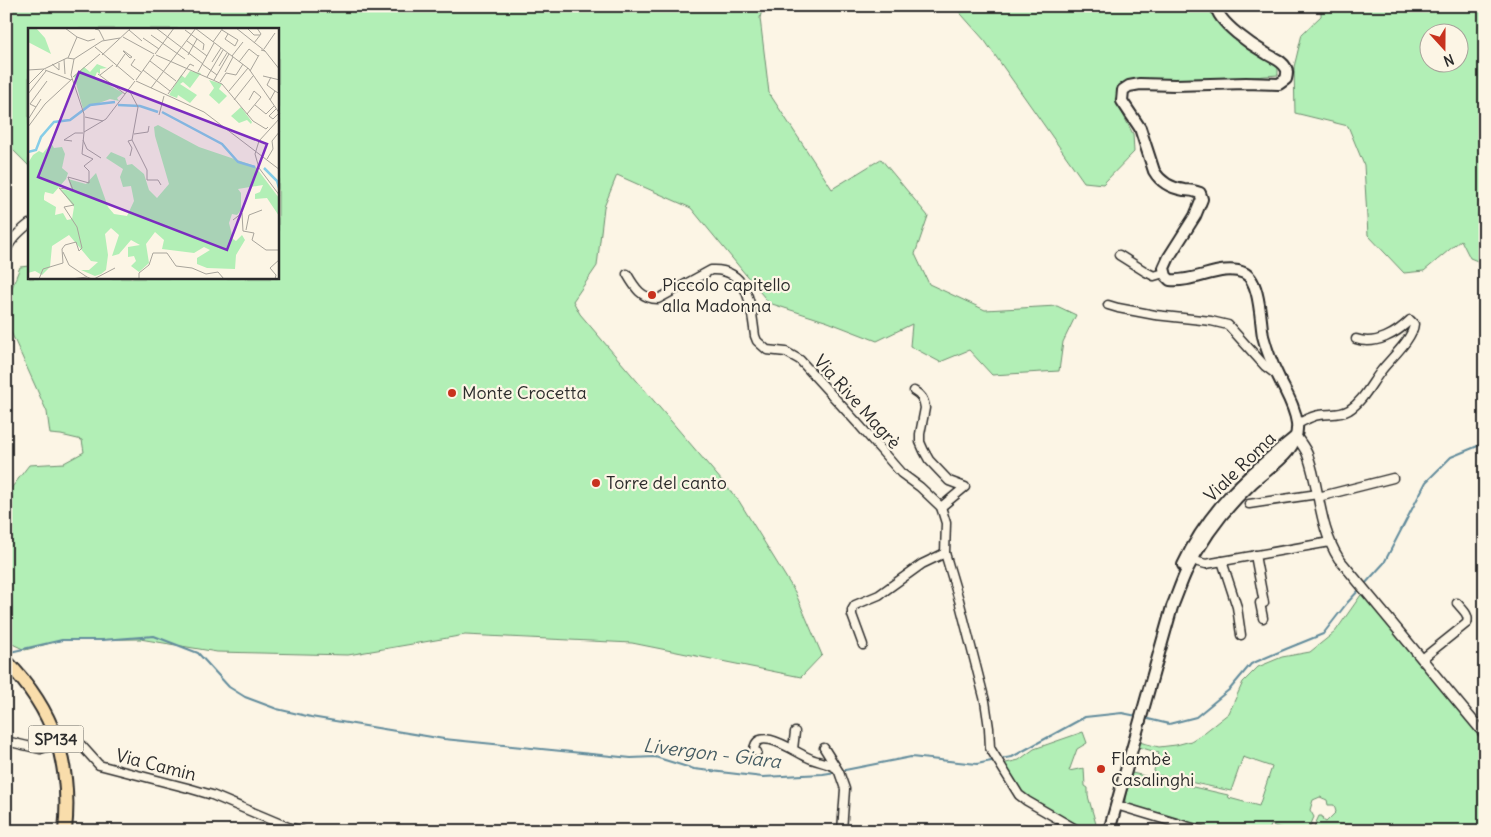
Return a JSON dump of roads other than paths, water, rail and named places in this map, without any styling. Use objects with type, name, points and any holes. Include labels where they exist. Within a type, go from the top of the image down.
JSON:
[{"type":"highway","name":"SP134","points":[[6,661],[34,693],[55,735],[63,758],[68,800],[65,831]]},
{"type":"main road","points":[[1216,6],[1223,20],[1239,35],[1286,66],[1288,73],[1286,79],[1278,84],[1140,84],[1129,86],[1123,90],[1122,101],[1140,128],[1154,171],[1158,177],[1165,184],[1172,187],[1196,191],[1200,193],[1202,199],[1195,216],[1169,257],[1164,272],[1170,280],[1180,281],[1228,270],[1238,270],[1251,277],[1256,290],[1264,339],[1278,376],[1294,408],[1297,424],[1296,436]]},
{"type":"main road","name":"Viale Roma","points":[[1102,831],[1113,804],[1150,671],[1172,606],[1187,571],[1204,540],[1228,506],[1287,454],[1296,436]]},
{"type":"main road","name":"Viale Roma","points":[[1150,671],[1164,611],[1175,582],[1204,526],[1224,500],[1296,436]]},
{"type":"main road","name":"Viale Roma","points":[[1109,831],[1113,804]]},
{"type":"street","points":[[6,252],[13,239],[28,225]]},
{"type":"street","points":[[1119,255],[1154,276],[1164,272]]},
{"type":"street","name":"Via Rive Magrè","points":[[627,274],[637,290],[651,299],[658,299],[711,270],[720,270],[731,274],[746,290],[757,341],[767,350],[786,352],[800,360],[901,473],[920,487],[941,508],[965,487],[949,480],[929,460],[924,451],[920,442],[925,408],[920,394],[914,391]]},
{"type":"street","points":[[1108,305],[1155,315],[1212,321],[1228,325],[1266,366],[1278,376]]},
{"type":"street","points":[[1297,424],[1317,415],[1339,414],[1353,407],[1402,346],[1414,328],[1414,324],[1410,320],[1398,331],[1379,339],[1362,341],[1356,339]]},
{"type":"street","points":[[1296,436],[1308,455],[1330,542],[1339,559],[1485,735]]},
{"type":"street","points":[[1249,504],[1318,496],[1393,478]]},
{"type":"street","points":[[941,508],[946,523],[945,553],[985,701],[990,748],[1019,795],[1079,831]]},
{"type":"street","points":[[1194,558],[1203,564],[1330,542]]},
{"type":"street","points":[[863,645],[852,615],[855,605],[879,595],[922,564],[945,553]]},
{"type":"street","points":[[1255,556],[1264,603],[1260,603],[1263,618]]},
{"type":"street","points":[[1222,561],[1236,607],[1241,635]]},
{"type":"street","points":[[1422,659],[1467,623],[1467,615],[1457,603]]},
{"type":"street","points":[[793,749],[795,732]]},
{"type":"street","points":[[757,752],[754,751],[755,745],[763,740],[776,741],[807,757],[831,764],[836,768]]},
{"type":"street","name":"Via Camin","points":[[6,741],[40,749],[75,741],[99,765],[212,795],[288,827],[303,831]]},
{"type":"street","points":[[824,748],[844,781],[845,803],[842,831]]},
{"type":"street","points":[[1113,804],[1203,831]]},
{"type":"waterway","name":"Livergon - Giara","points":[[1364,585],[1384,563],[1426,482],[1451,457],[1485,443]]},
{"type":"waterway","name":"Livergon - Giara","points":[[1144,718],[1169,724],[1196,717],[1230,689],[1251,664],[1323,634],[1359,590]]},
{"type":"waterway","name":"Livergon - Giara","points":[[6,653],[62,640],[103,640],[154,636],[198,653],[229,687],[245,697],[277,709],[311,717],[444,739],[631,758],[655,757],[694,769],[763,777],[836,772]]},
{"type":"waterway","name":"Livergon - Giara","points":[[1000,759],[1012,757],[1085,717],[1122,713],[1137,716]]},
{"type":"waterway","name":"Livergon - Giara","points":[[840,771],[911,757],[977,764],[996,760]]},
{"type":"place","name":"Piccolo capitello alla Madonna","points":[[652,295]]},
{"type":"place","name":"Monte Crocetta","points":[[452,393]]},
{"type":"place","name":"Torre del canto","points":[[596,483]]},
{"type":"place","name":"Flambè Casalinghi","points":[[1101,769]]}]
